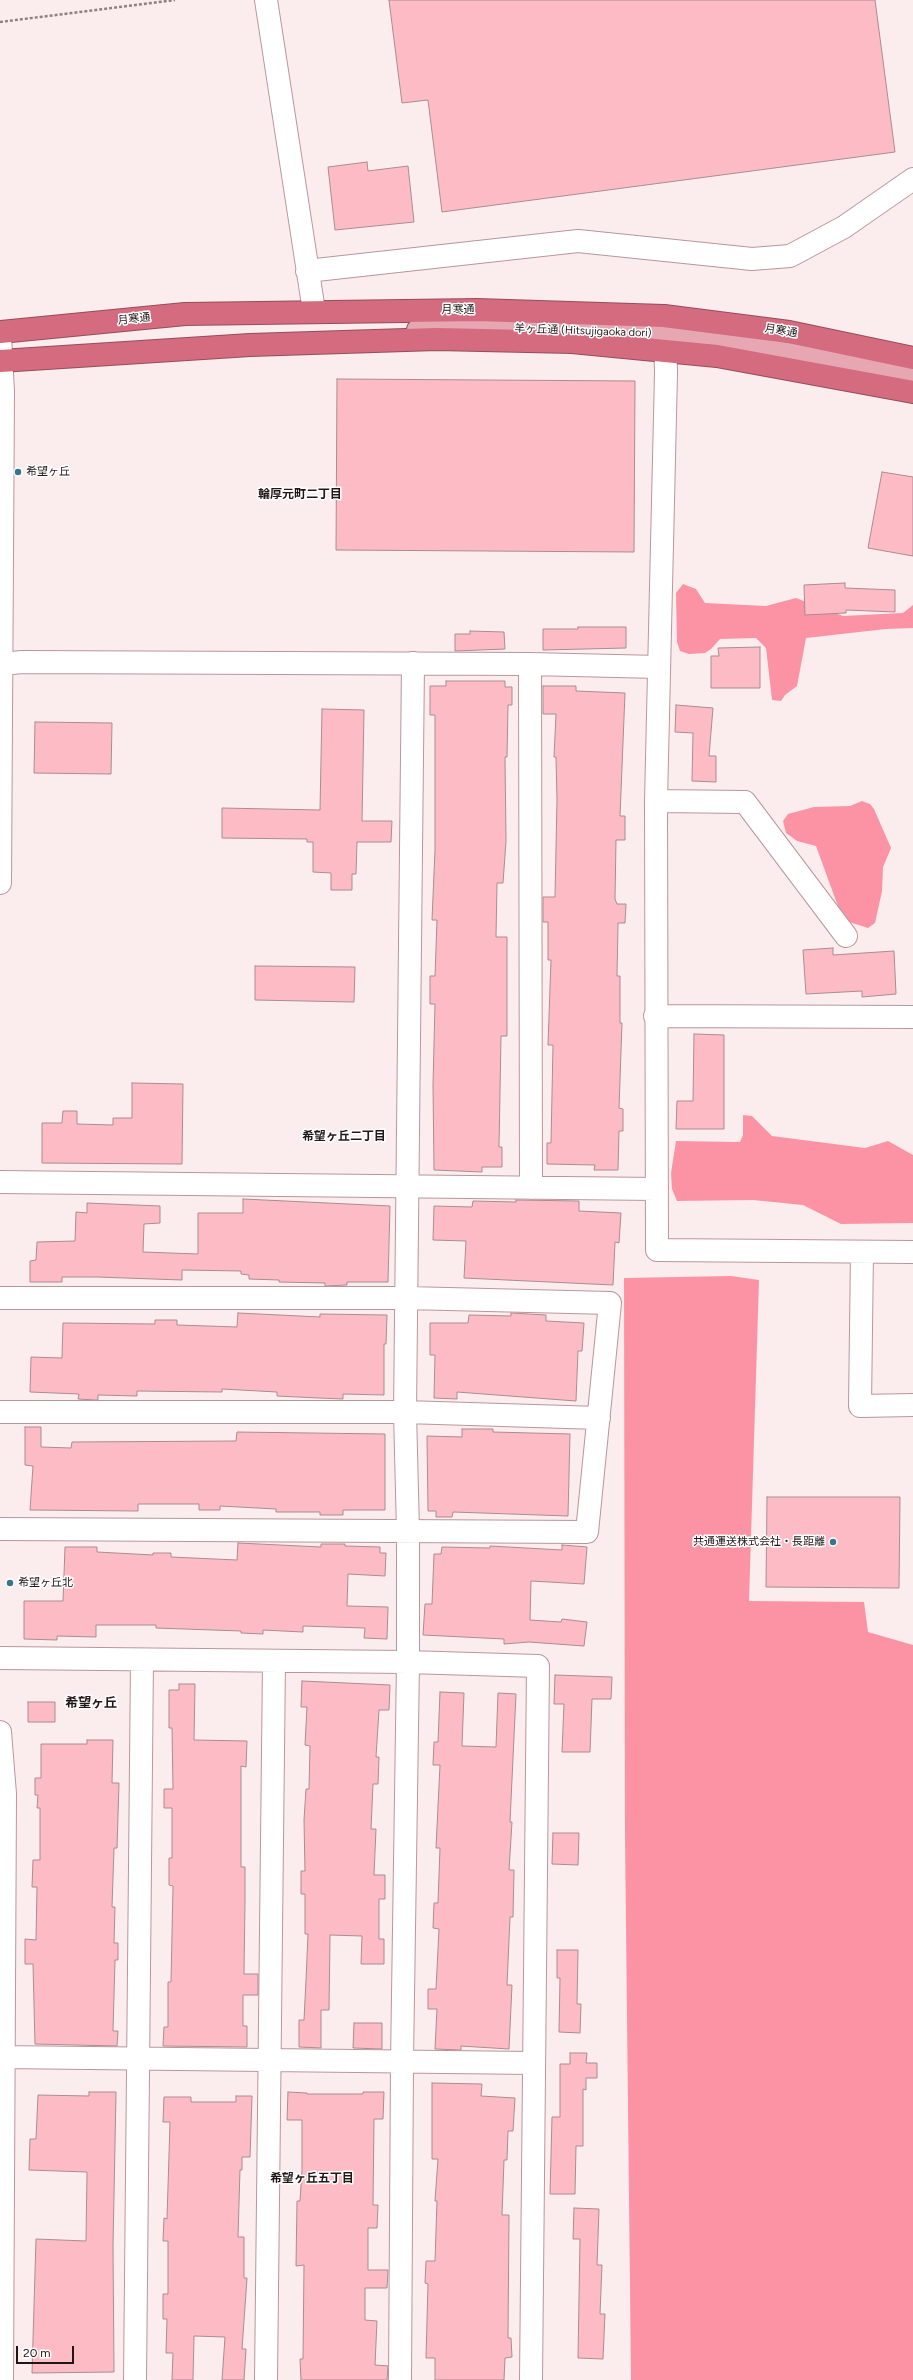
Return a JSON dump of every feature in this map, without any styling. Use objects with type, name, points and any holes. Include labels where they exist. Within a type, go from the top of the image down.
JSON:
[{"type":"highway","name":"月寒通","points":[[0,332],[185,314],[314,311],[477,310],[665,334],[717,356],[913,392]]},
{"type":"highway","name":"月寒通","points":[[1,361],[250,345],[437,339],[572,342],[665,334],[789,332],[913,358]]},
{"type":"main road","name":"羊ヶ丘通 (Hitsujigaoka dori)","points":[[665,334],[708,339],[782,351],[913,377]]},
{"type":"street","points":[[266,0],[314,311]]},
{"type":"street","points":[[307,271],[578,241],[752,260],[790,256],[844,227],[913,179]]},
{"type":"street","points":[[665,334],[656,801],[655,1016],[657,1250],[913,1252]]},
{"type":"street","points":[[0,336],[2,664],[0,883]]},
{"type":"street","points":[[2,664],[22,662],[530,664],[659,667]]},
{"type":"street","points":[[400,2380],[402,2062],[408,1662],[408,1531],[405,1412],[413,664]]},
{"type":"street","points":[[530,664],[531,1188]]},
{"type":"street","points":[[656,801],[745,802],[846,936]]},
{"type":"street","points":[[655,1016],[913,1016]]},
{"type":"street","points":[[0,1182],[657,1189]]},
{"type":"street","points":[[862,1252],[860,1406],[913,1405]]},
{"type":"street","points":[[0,1298],[407,1298],[610,1303],[587,1532],[0,1529]]},
{"type":"street","points":[[0,1412],[405,1412],[599,1418]]},
{"type":"street","points":[[0,1658],[274,1662],[408,1662],[538,1666],[531,2380]]},
{"type":"street","points":[[136,2380],[137,2059],[142,1660]]},
{"type":"street","points":[[266,2380],[274,1662]]},
{"type":"street","points":[[0,1732],[2,1794],[2,2380]]},
{"type":"street","points":[[1,2057],[534,2063]]},
{"type":"path","points":[[0,22],[175,0]]},
{"type":"shaded area","points":[[683,584],[696,589],[705,603],[766,606],[796,598],[843,616],[903,613],[913,605],[913,628],[886,629],[806,638],[797,686],[785,695],[781,701],[772,700],[766,648],[756,638],[720,639],[705,653],[689,654],[680,651],[677,642],[676,593]]},
{"type":"shaded area","points":[[862,801],[870,804],[874,809],[891,848],[883,867],[882,891],[875,923],[868,928],[843,920],[816,846],[797,841],[786,833],[783,821],[788,814],[814,807],[850,806]]},
{"type":"shaded area","points":[[743,1115],[752,1116],[772,1136],[865,1148],[888,1141],[913,1155],[913,1223],[841,1224],[803,1205],[753,1200],[677,1201],[672,1189],[671,1173],[676,1141],[740,1142],[743,1135]]},
{"type":"shaded area","points":[[731,1276],[759,1280],[749,1601],[864,1602],[868,1632],[913,1645],[913,2380],[631,2380],[625,1834],[624,1278]]},
{"type":"building","points":[[389,0],[875,0],[895,152],[442,212],[428,100],[402,103]]},
{"type":"building","points":[[367,162],[368,171],[408,166],[414,222],[335,230],[328,167]]},
{"type":"building","points":[[337,379],[635,381],[634,552],[336,550]]},
{"type":"building","points":[[882,472],[913,477],[913,556],[868,548]]},
{"type":"building","points":[[845,583],[845,588],[895,590],[895,612],[846,610],[846,613],[805,615],[804,585]]},
{"type":"building","points":[[578,627],[626,627],[626,648],[543,650],[543,629],[578,629]]},
{"type":"building","points":[[470,631],[504,632],[505,649],[455,651],[455,634],[470,634]]},
{"type":"building","points":[[760,647],[760,688],[711,688],[711,656],[719,656],[718,648]]},
{"type":"building","points":[[446,681],[505,681],[505,687],[512,687],[512,705],[508,705],[507,757],[505,757],[506,841],[503,883],[497,883],[496,937],[507,937],[507,1036],[501,1036],[499,1147],[502,1147],[502,1167],[482,1167],[482,1172],[434,1170],[433,1085],[435,1004],[430,1004],[430,976],[435,976],[437,920],[432,920],[435,850],[435,715],[430,715],[430,686],[446,686]]},
{"type":"building","points":[[543,686],[576,686],[576,691],[625,693],[620,816],[625,816],[625,840],[616,840],[615,899],[617,904],[626,904],[625,923],[618,923],[617,976],[620,976],[620,1023],[622,1023],[619,1108],[623,1109],[623,1131],[619,1131],[618,1170],[594,1170],[595,1165],[547,1164],[547,1143],[551,1143],[553,1045],[548,1045],[551,960],[548,960],[548,922],[543,922],[543,897],[555,897],[557,800],[556,757],[554,757],[556,714],[543,714]]},
{"type":"building","points":[[676,705],[713,708],[709,756],[716,756],[716,782],[692,781],[693,733],[675,732]]},
{"type":"building","points":[[322,709],[364,710],[362,821],[392,821],[391,842],[357,842],[356,874],[352,874],[352,890],[331,890],[331,873],[313,872],[313,842],[307,842],[307,839],[222,838],[222,808],[320,810]]},
{"type":"building","points":[[35,722],[112,723],[111,774],[34,773]]},
{"type":"building","points":[[833,948],[833,955],[894,951],[896,994],[862,997],[862,991],[806,994],[803,950]]},
{"type":"building","points":[[255,966],[355,967],[354,1002],[255,1000]]},
{"type":"building","points":[[694,1034],[724,1035],[724,1129],[676,1129],[677,1101],[693,1101]]},
{"type":"building","points":[[132,1083],[183,1084],[182,1164],[42,1163],[42,1123],[62,1123],[63,1111],[77,1111],[77,1124],[113,1125],[113,1118],[132,1118]]},
{"type":"building","points":[[243,1199],[390,1206],[388,1282],[347,1282],[347,1285],[325,1286],[325,1283],[279,1282],[279,1280],[249,1279],[249,1275],[241,1274],[241,1271],[182,1270],[182,1280],[62,1277],[62,1282],[30,1282],[30,1261],[36,1260],[37,1242],[75,1241],[76,1212],[87,1213],[87,1203],[160,1206],[160,1223],[144,1224],[143,1252],[198,1254],[198,1213],[243,1213]]},
{"type":"building","points":[[516,1200],[579,1201],[579,1211],[621,1213],[619,1243],[615,1242],[613,1285],[464,1278],[466,1241],[433,1240],[434,1206],[472,1207],[473,1201],[516,1202]]},
{"type":"building","points":[[238,1313],[320,1317],[320,1314],[387,1315],[386,1344],[384,1344],[384,1395],[343,1394],[343,1399],[277,1396],[277,1392],[222,1389],[222,1392],[137,1391],[137,1396],[98,1395],[98,1400],[95,1400],[78,1399],[79,1394],[30,1392],[31,1357],[62,1358],[63,1323],[155,1324],[155,1320],[177,1320],[177,1325],[237,1327]]},
{"type":"building","points":[[511,1313],[546,1315],[546,1321],[584,1323],[582,1351],[578,1351],[576,1401],[457,1392],[457,1399],[434,1398],[435,1355],[430,1355],[430,1323],[468,1323],[469,1315],[511,1316]]},
{"type":"building","points":[[25,1427],[41,1427],[41,1447],[71,1448],[72,1442],[236,1441],[237,1432],[385,1434],[385,1510],[343,1510],[343,1515],[320,1515],[320,1512],[276,1512],[276,1509],[220,1506],[220,1510],[199,1510],[199,1504],[138,1504],[138,1511],[30,1510],[33,1466],[25,1465]]},
{"type":"building","points":[[462,1429],[493,1429],[493,1432],[570,1434],[568,1516],[453,1512],[452,1517],[436,1517],[436,1511],[428,1511],[427,1436],[462,1437]]},
{"type":"building","name":"共通運送株式会社・長距離","points":[[767,1497],[900,1497],[899,1588],[766,1587]]},
{"type":"building","points":[[238,1543],[321,1547],[321,1544],[345,1544],[345,1546],[380,1547],[380,1553],[386,1553],[385,1576],[348,1574],[347,1606],[388,1607],[387,1639],[364,1638],[365,1628],[303,1626],[303,1632],[263,1630],[263,1634],[241,1633],[241,1631],[156,1628],[156,1625],[96,1625],[96,1637],[57,1636],[57,1640],[24,1639],[24,1601],[63,1601],[65,1547],[97,1547],[97,1552],[153,1555],[153,1553],[171,1553],[171,1557],[237,1560]]},
{"type":"building","points":[[562,1545],[587,1547],[584,1584],[531,1581],[530,1620],[561,1622],[562,1619],[587,1622],[584,1646],[529,1642],[504,1644],[504,1639],[423,1635],[425,1604],[432,1604],[434,1554],[441,1554],[442,1547],[490,1548],[490,1546],[562,1550]]},
{"type":"building","points":[[555,1675],[612,1677],[611,1699],[592,1699],[590,1752],[562,1752],[564,1704],[554,1704]]},
{"type":"building","points":[[302,1681],[390,1685],[389,1710],[379,1710],[376,1757],[379,1757],[378,1784],[373,1784],[371,1829],[376,1829],[374,1875],[385,1875],[385,1899],[379,1899],[379,1939],[384,1939],[384,1964],[361,1964],[362,1936],[330,1935],[329,2010],[321,2010],[321,2048],[299,2047],[299,2020],[304,2020],[308,1934],[305,1934],[305,1894],[301,1894],[301,1871],[305,1871],[304,1820],[306,1789],[309,1789],[310,1746],[305,1745],[307,1707],[301,1707]]},
{"type":"building","points":[[179,1684],[195,1684],[194,1740],[247,1741],[246,1767],[241,1766],[241,1867],[245,1867],[244,1974],[258,1974],[258,1995],[243,1995],[243,2026],[247,2026],[247,2047],[163,2046],[164,2027],[168,2027],[168,1982],[171,1982],[173,1886],[169,1885],[169,1858],[172,1858],[172,1808],[164,1808],[164,1789],[173,1789],[172,1728],[169,1728],[169,1690],[179,1690]]},
{"type":"building","points":[[440,1692],[464,1693],[462,1746],[496,1747],[498,1693],[516,1694],[509,1870],[514,1870],[513,1917],[510,1917],[507,1985],[512,1985],[509,2049],[461,2046],[461,2050],[435,2049],[437,2009],[428,2009],[428,1989],[436,1989],[439,1929],[433,1928],[434,1903],[438,1903],[440,1848],[436,1848],[440,1765],[433,1765],[434,1742],[438,1742]]},
{"type":"building","points":[[28,1702],[55,1702],[55,1722],[28,1722]]},
{"type":"building","points":[[87,1740],[113,1740],[112,1783],[119,1783],[117,1848],[114,1848],[112,1907],[115,1907],[114,1943],[118,1943],[118,1960],[115,1960],[113,2031],[118,2031],[117,2046],[35,2044],[33,1964],[25,1964],[25,1939],[36,1940],[37,1887],[32,1887],[33,1860],[40,1860],[40,1808],[37,1808],[38,1795],[35,1795],[35,1778],[41,1778],[41,1744],[87,1744]]},
{"type":"building","points":[[553,1833],[579,1833],[578,1865],[552,1864]]},
{"type":"building","points":[[557,1950],[578,1950],[577,2004],[581,2004],[580,2033],[559,2032],[560,1978],[557,1978]]},
{"type":"building","points":[[354,2023],[382,2023],[382,2049],[353,2048]]},
{"type":"building","points":[[570,2053],[587,2053],[586,2063],[597,2063],[597,2078],[586,2078],[586,2090],[583,2089],[583,2146],[576,2146],[575,2194],[550,2194],[552,2117],[560,2117],[560,2064],[570,2064]]},
{"type":"building","points":[[432,2083],[482,2084],[481,2096],[515,2098],[513,2131],[508,2131],[507,2160],[504,2160],[502,2215],[509,2215],[508,2338],[511,2338],[512,2357],[505,2358],[504,2380],[435,2380],[435,2358],[426,2358],[428,2284],[425,2283],[426,2261],[435,2261],[437,2201],[435,2201],[438,2159],[432,2159]]},
{"type":"building","points":[[89,2092],[116,2092],[113,2246],[114,2372],[32,2373],[36,2239],[86,2241],[87,2172],[29,2170],[30,2139],[36,2139],[38,2095],[89,2096]]},
{"type":"building","points":[[288,2092],[307,2094],[363,2094],[363,2092],[384,2092],[383,2119],[374,2119],[373,2205],[378,2205],[377,2228],[368,2228],[368,2270],[388,2270],[387,2288],[365,2288],[365,2320],[377,2321],[375,2365],[388,2366],[387,2380],[301,2380],[300,2359],[303,2359],[304,2265],[296,2266],[297,2201],[300,2201],[302,2170],[302,2120],[287,2120]]},
{"type":"building","points":[[236,2096],[252,2096],[250,2157],[242,2157],[242,2170],[240,2170],[238,2237],[244,2237],[244,2278],[247,2278],[242,2349],[246,2349],[244,2380],[222,2380],[225,2337],[194,2336],[193,2380],[172,2380],[173,2353],[166,2353],[167,2319],[163,2319],[163,2294],[168,2294],[168,2241],[163,2241],[164,2218],[167,2219],[170,2122],[163,2122],[164,2097],[191,2097],[191,2102],[236,2102]]},
{"type":"building","points":[[574,2208],[599,2209],[597,2265],[602,2265],[600,2314],[605,2314],[603,2359],[578,2358],[580,2239],[573,2239]]},
{"type":"place","name":"希望ヶ丘","points":[[18,472]]},
{"type":"place","name":"共通運送株式会社・長距離","points":[[833,1542]]},
{"type":"place","name":"希望ヶ丘北","points":[[10,1583]]},
{"type":"district","name":"輪厚元町二丁目","points":[[300,494]]},
{"type":"district","name":"希望ヶ丘二丁目","points":[[344,1136]]},
{"type":"district","name":"希望ヶ丘","points":[[91,1703]]},
{"type":"district","name":"希望ヶ丘五丁目","points":[[312,2178]]}]
